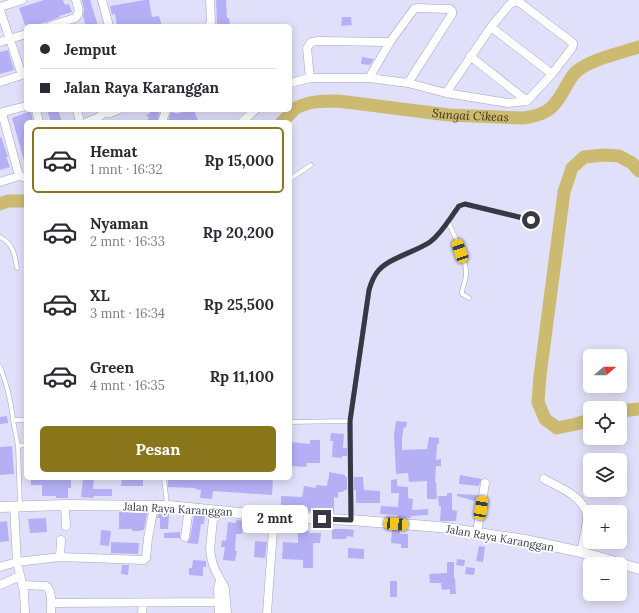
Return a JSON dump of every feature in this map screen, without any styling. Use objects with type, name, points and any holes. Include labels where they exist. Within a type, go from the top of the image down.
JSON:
[{"type":"street","points":[[0,7],[22,0]]},
{"type":"street","points":[[56,24],[75,18],[78,15],[79,10],[76,0]]},
{"type":"street","points":[[102,0],[108,24]]},
{"type":"street","points":[[210,0],[211,20],[210,24]]},
{"type":"street","points":[[292,82],[310,78],[369,78],[408,83],[446,93],[508,103],[527,101],[552,74],[573,45],[519,2],[515,2],[510,4],[470,56],[446,93]]},
{"type":"street","points":[[369,78],[390,42],[414,9],[450,9],[452,14],[408,83]]},
{"type":"street","points":[[0,10],[24,73]]},
{"type":"street","points":[[492,27],[552,74]]},
{"type":"street","points":[[0,42],[24,35]]},
{"type":"street","points":[[310,78],[307,48],[311,42],[390,42]]},
{"type":"street","points":[[470,56],[527,101]]},
{"type":"street","points":[[0,82],[24,75]]},
{"type":"street","points":[[0,182],[23,177],[1,113],[24,107]]},
{"type":"street","points":[[91,120],[113,112]]},
{"type":"street","points":[[244,120],[253,112]]},
{"type":"street","points":[[544,479],[574,496],[581,502],[586,510],[587,518],[581,552]]},
{"type":"street","points":[[477,532],[485,483]]},
{"type":"street","points":[[65,505],[66,526]]},
{"type":"street","name":"Jalan Raya Karanggan","points":[[0,507],[65,505],[168,506],[277,517],[351,520],[425,526],[477,532],[525,540],[581,552],[639,569]]},
{"type":"street","points":[[17,506],[17,562],[25,597],[25,613]]},
{"type":"street","points":[[0,567],[17,562],[60,557],[144,560],[146,558],[154,506]]},
{"type":"street","points":[[185,537],[189,508]]},
{"type":"street","points":[[214,510],[210,555],[213,567],[224,585],[227,613]]},
{"type":"street","points":[[267,613],[277,517]]},
{"type":"street","points":[[272,613],[277,517]]},
{"type":"street","points":[[60,557],[61,540]]},
{"type":"street","points":[[0,585],[20,576]]},
{"type":"street","points":[[219,613],[218,588],[220,580]]},
{"type":"street","points":[[23,585],[46,586],[50,591],[51,613]]},
{"type":"street","points":[[51,603],[218,602]]},
{"type":"street","points":[[142,613],[143,603]]},
{"type":"lane","points":[[292,178],[311,165]]},
{"type":"lane","points":[[351,520],[350,421],[369,290],[378,270],[386,264],[432,241],[459,206],[465,204],[531,220]]},
{"type":"lane","points":[[448,222],[457,240],[466,268],[466,276],[462,294],[469,298]]},
{"type":"lane","points":[[0,237],[7,241],[13,249],[17,268]]},
{"type":"lane","points":[[0,367],[8,388],[18,446],[17,506]]},
{"type":"lane","points":[[13,420],[24,420]]},
{"type":"lane","points":[[292,422],[350,421]]},
{"type":"lane","points":[[18,446],[24,445]]},
{"type":"lane","points":[[164,480],[168,506]]},
{"type":"building","points":[[44,0],[63,0],[65,5],[69,4],[72,12],[40,24],[25,24],[19,8]]},
{"type":"building","points":[[82,0],[90,0],[97,24],[85,24],[83,16],[84,9]]},
{"type":"building","points":[[149,0],[152,17],[159,16],[161,24],[117,24],[115,14],[112,15],[110,6]]},
{"type":"building","points":[[216,0],[226,0],[227,18],[229,18],[230,24],[217,24]]},
{"type":"building","points":[[342,17],[351,17],[352,25],[341,26]]},
{"type":"building","points":[[8,50],[14,70],[0,74],[0,52]]},
{"type":"building","points":[[362,57],[374,59],[370,65],[361,64]]},
{"type":"building","points":[[31,112],[33,120],[24,120],[24,160],[12,118]]},
{"type":"building","points":[[48,112],[59,112],[61,120],[50,120]]},
{"type":"building","points":[[151,112],[160,112],[158,120],[148,120],[149,117],[146,116]]},
{"type":"building","points":[[171,112],[179,114],[180,112],[196,112],[198,120],[169,120]]},
{"type":"building","points":[[0,137],[8,157],[6,157],[10,167],[0,170]]},
{"type":"building","points":[[7,416],[8,423],[0,424],[0,417]]},
{"type":"building","points":[[396,421],[407,422],[406,428],[404,427],[402,437],[402,450],[427,449],[429,437],[439,438],[436,460],[441,459],[441,466],[436,466],[435,482],[437,499],[427,499],[427,481],[409,482],[408,473],[396,474],[394,435]]},
{"type":"building","points":[[331,433],[344,434],[343,448],[347,448],[347,456],[342,456],[342,458],[332,457],[333,441],[330,441]]},
{"type":"building","points":[[310,440],[320,440],[320,463],[307,463],[306,467],[292,466],[292,442],[310,444]]},
{"type":"building","points":[[12,446],[14,474],[0,475],[0,447]]},
{"type":"building","points":[[329,472],[345,475],[345,477],[347,477],[347,490],[338,492],[338,498],[334,497],[334,513],[299,511],[299,507],[281,505],[281,496],[302,497],[304,486],[316,488],[316,485],[327,486]]},
{"type":"building","points":[[460,475],[482,479],[479,486],[459,484]]},
{"type":"building","points":[[354,477],[363,477],[364,490],[380,491],[380,503],[356,503]]},
{"type":"building","points":[[397,479],[397,486],[408,487],[408,498],[413,499],[412,510],[428,509],[428,515],[411,516],[411,518],[380,514],[381,506],[398,507],[399,493],[391,493],[391,480]]},
{"type":"building","points":[[31,480],[71,480],[71,488],[68,488],[68,498],[42,496],[42,485],[31,485]]},
{"type":"building","points":[[83,480],[94,480],[93,489],[112,489],[112,496],[94,496],[93,498],[81,497]]},
{"type":"building","points":[[122,480],[143,480],[143,486],[121,486]]},
{"type":"building","points":[[168,480],[273,480],[272,495],[213,491],[212,499],[200,498],[201,490],[195,488],[168,487]]},
{"type":"building","points":[[447,493],[452,493],[452,510],[457,511],[456,521],[440,521],[441,506],[439,506],[438,496],[447,496]]},
{"type":"building","points":[[457,494],[477,495],[475,501],[457,496]]},
{"type":"building","points":[[119,512],[147,513],[144,530],[132,531],[132,529],[119,529]]},
{"type":"building","points":[[159,512],[169,513],[168,529],[160,529],[160,518],[157,518]]},
{"type":"building","points":[[194,515],[205,516],[204,524],[201,524],[198,544],[187,543],[190,538]]},
{"type":"building","points":[[46,518],[47,532],[30,533],[28,519]]},
{"type":"building","points":[[236,520],[244,521],[242,534],[236,534],[235,551],[237,551],[235,561],[223,560],[225,547],[221,547],[222,540],[226,541],[228,522],[236,523]]},
{"type":"building","points":[[7,521],[9,541],[0,542],[0,522]]},
{"type":"building","points":[[332,529],[354,530],[353,537],[347,536],[346,539],[332,539]]},
{"type":"building","points":[[101,530],[111,531],[109,546],[100,545]]},
{"type":"building","points":[[298,530],[309,531],[309,533],[321,533],[320,543],[313,543],[313,568],[303,568],[303,560],[282,559],[283,542],[298,543]]},
{"type":"building","points":[[392,530],[400,530],[400,534],[408,534],[408,548],[401,548],[401,544],[391,543]]},
{"type":"building","points":[[180,532],[180,538],[164,538],[164,533]]},
{"type":"building","points":[[255,541],[267,542],[265,558],[254,557]]},
{"type":"building","points":[[111,542],[139,543],[138,554],[111,553]]},
{"type":"building","points":[[479,546],[485,547],[483,562],[476,561]]},
{"type":"building","points":[[348,548],[364,549],[364,559],[348,558]]},
{"type":"building","points":[[457,559],[465,560],[464,566],[456,565]]},
{"type":"building","points":[[193,560],[206,561],[206,567],[203,567],[203,576],[189,575],[189,568],[192,568]]},
{"type":"building","points":[[447,562],[454,562],[456,594],[450,594],[450,589],[442,590],[441,583],[430,583],[429,574],[447,573]]},
{"type":"building","points":[[122,565],[129,565],[128,575],[121,574]]},
{"type":"building","points":[[466,567],[475,568],[474,575],[465,574]]},
{"type":"building","points":[[390,581],[397,581],[397,597],[390,597]]},
{"type":"waterway","name":"Sungai Cikeas","points":[[292,112],[296,108],[311,103],[338,101],[449,115],[531,117],[543,113],[552,107],[574,74],[580,69],[595,61],[639,47]]},
{"type":"waterway","name":"Sungai Cikeas","points":[[284,120],[292,112]]},
{"type":"waterway","name":"Sungai Cikeas","points":[[583,422],[557,428],[545,419],[538,402],[540,376],[564,192],[572,168],[584,157],[604,155],[619,156],[632,163],[639,171]]},
{"type":"waterway","name":"Sungai Cikeas","points":[[0,204],[8,201],[24,201]]},
{"type":"waterway","name":"Sungai Cikeas","points":[[627,410],[639,409]]},
{"type":"route","points":[[322,519],[351,520],[350,421],[354,385],[369,290],[378,270],[386,264],[432,241],[459,206],[463,204],[531,220]]}]
